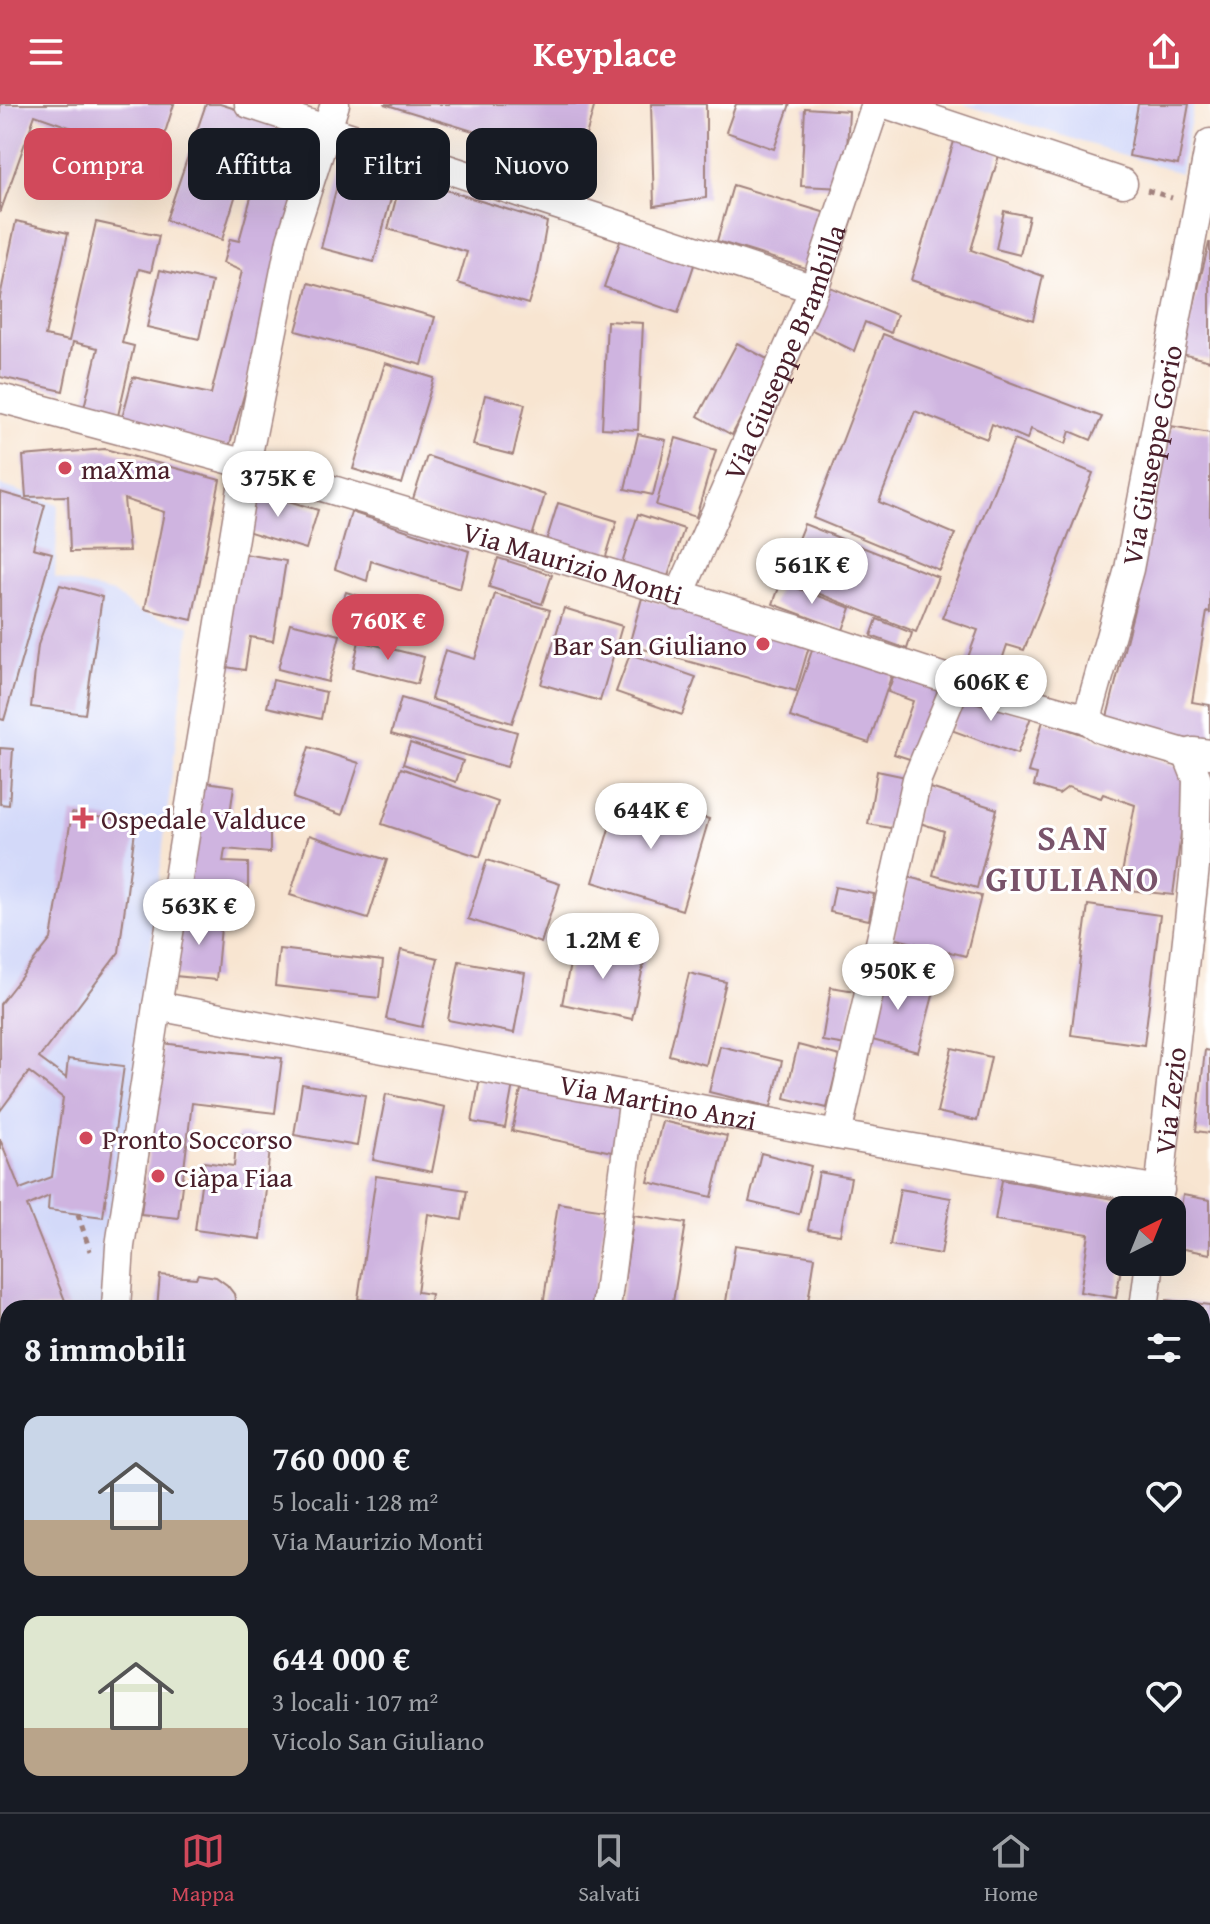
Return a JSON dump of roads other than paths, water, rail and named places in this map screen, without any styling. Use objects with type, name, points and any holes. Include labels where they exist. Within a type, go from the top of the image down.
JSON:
[{"type":"street","points":[[249,104],[331,117],[814,289]]},
{"type":"street","name":"Via Giuseppe Brambilla","points":[[679,596],[814,289],[876,104]]},
{"type":"street","points":[[886,104],[1123,183]]},
{"type":"street","points":[[117,1300],[120,1246],[157,1006],[246,464],[291,240],[331,117]]},
{"type":"street","name":"Via Giuseppe Gorio","points":[[1087,719],[1129,569],[1204,207],[1210,143]]},
{"type":"street","name":"Via Maurizio Monti","points":[[0,398],[246,464],[1087,719],[1101,729],[1198,754]]},
{"type":"street","points":[[837,1135],[917,779],[957,682]]},
{"type":"street","name":"Via Zezio","points":[[1158,1196],[1195,867],[1198,754]]},
{"type":"street","name":"Via Martino Anzi","points":[[157,1006],[837,1135],[1138,1196]]},
{"type":"street","points":[[607,1300],[634,1096]]},
{"type":"street","points":[[1145,1300],[1148,1276]]},
{"type":"place","name":"maXma","points":[[65,468]]},
{"type":"place","name":"Bar San Giuliano","points":[[763,644]]},
{"type":"place","name":"Ospedale Valduce","points":[[83,818]]},
{"type":"place","name":"Pronto Soccorso","points":[[86,1138]]},
{"type":"place","name":"Ciàpa Fiaa","points":[[158,1176]]},
{"type":"district","name":"SAN GIULIANO","points":[[1073,856]]}]
